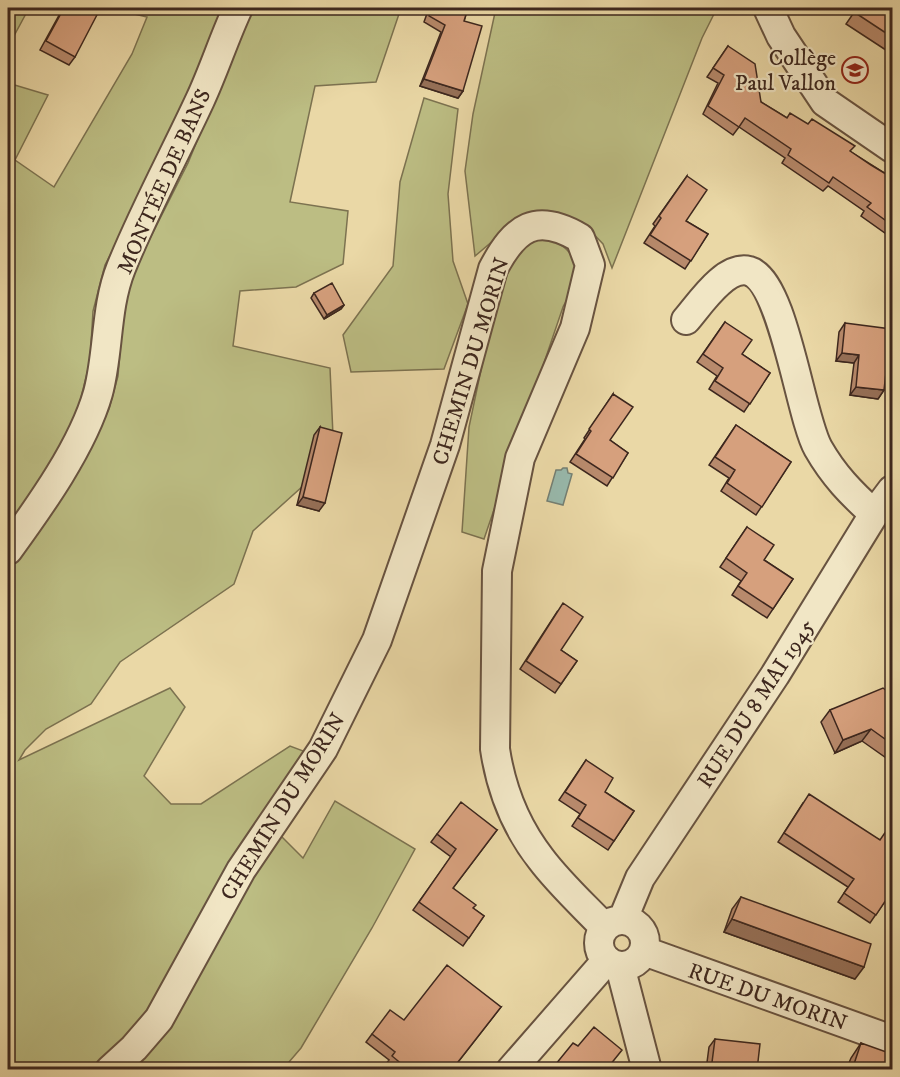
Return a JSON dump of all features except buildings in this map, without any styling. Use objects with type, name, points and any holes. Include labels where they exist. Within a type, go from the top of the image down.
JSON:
[{"type":"street","name":"MONTÉE DE BANS","points":[[8,550],[61,472],[86,423],[98,393],[120,270],[201,98],[238,8]]},
{"type":"street","points":[[768,8],[781,36],[825,102],[892,148]]},
{"type":"street","name":"CHEMIN DU MORIN","points":[[110,1070],[134,1048],[159,1018],[241,870],[323,749],[377,640],[445,445],[493,268],[504,249],[519,233],[541,224],[561,227],[580,238],[590,265],[575,327],[520,458],[498,571],[495,749],[506,796],[522,829],[541,859],[613,923]]},
{"type":"street","points":[[686,320],[729,275],[740,271],[751,272],[764,284],[777,310],[817,446],[844,487],[874,514]]},
{"type":"street","name":"RUE DU 8 MAI 1945","points":[[613,923],[640,878],[776,675],[874,514],[892,489]]},
{"type":"street","points":[[511,1070],[613,963],[630,964],[639,959],[644,951],[645,942],[643,933],[631,921],[613,923],[599,935],[598,944],[601,953],[613,963],[647,1070]]},
{"type":"street","name":"RUE DU MORIN","points":[[644,951],[892,1040]]},
{"type":"green space","points":[[8,8],[29,8],[8,47]]},
{"type":"green space","points":[[109,8],[226,8],[174,134],[105,265],[93,311],[90,361],[76,418],[61,461],[8,533],[8,83],[48,95],[15,160],[54,187],[132,54],[147,17]]},
{"type":"green space","points":[[252,8],[401,8],[376,82],[315,86],[290,202],[348,211],[343,264],[296,287],[240,291],[233,346],[330,368],[334,458],[253,531],[234,584],[120,662],[91,704],[46,729],[25,750],[19,760],[170,688],[185,707],[144,776],[171,804],[201,804],[290,746],[306,752],[263,818],[303,858],[335,801],[415,849],[372,928],[301,1048],[283,1069],[8,1069],[8,570],[86,457],[109,409],[118,376],[125,292],[188,163]]},
{"type":"green space","points":[[496,8],[717,8],[702,38],[612,268],[603,244],[582,222],[545,213],[519,219],[475,256],[465,171],[473,114]]},
{"type":"green space","points":[[424,98],[458,109],[448,194],[453,261],[468,304],[444,369],[351,372],[343,335],[393,266],[400,182]]},
{"type":"green space","points":[[542,237],[557,243],[569,252],[577,272],[576,281],[563,307],[484,539],[462,532],[469,427],[490,327],[510,266],[517,250]]},
{"type":"shaded area","points":[[567,468],[568,473],[572,474],[563,505],[547,501],[556,470]]},
{"type":"place","name":"Collège Paul Vallon","points":[[855,70]]}]
